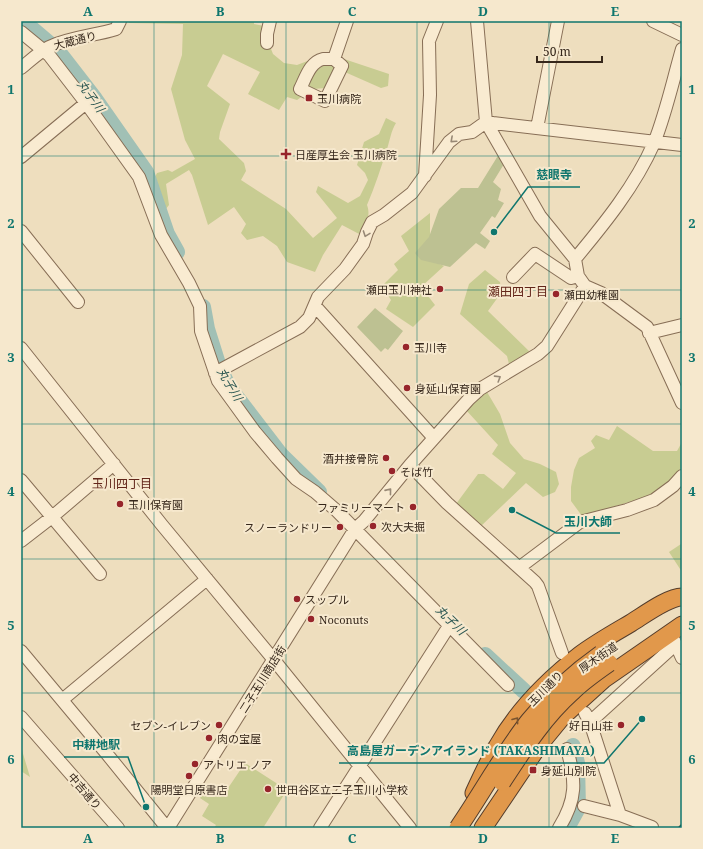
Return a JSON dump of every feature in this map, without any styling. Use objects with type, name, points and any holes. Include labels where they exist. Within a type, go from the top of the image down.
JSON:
[{"type":"highway","name":"玉川通り","points":[[458,828],[487,765],[498,746],[519,715],[539,692],[564,668],[582,654],[649,612],[676,597],[682,598]]},
{"type":"highway","name":"厚木街道","points":[[472,828],[532,737],[550,715],[605,659],[678,605],[682,598]]},
{"type":"highway","name":"厚木街道","points":[[458,828],[529,721],[546,701],[567,681],[586,664],[605,659],[682,616]]},
{"type":"highway","points":[[483,828],[539,745],[562,717],[604,679],[677,633]]},
{"type":"street","name":"大蔵通り","points":[[21,68],[49,47],[70,40],[116,29],[120,21]]},
{"type":"street","points":[[267,43],[267,34],[270,21]]},
{"type":"street","points":[[334,59],[347,21]]},
{"type":"street","points":[[425,176],[430,95],[429,41],[437,21]]},
{"type":"street","points":[[477,21],[486,122],[540,216],[576,259],[581,281]]},
{"type":"street","points":[[538,128],[558,21]]},
{"type":"street","points":[[653,21],[682,35]]},
{"type":"street","points":[[21,32],[49,47],[138,177],[161,235],[189,283],[200,306],[200,331],[217,372],[218,381],[237,408],[255,432],[296,479],[359,526],[449,626],[508,685]]},
{"type":"street","points":[[576,259],[630,188],[654,142],[682,49]]},
{"type":"street","points":[[21,157],[86,103]]},
{"type":"street","points":[[217,372],[231,363],[300,327],[309,318],[318,297],[345,270],[363,244],[372,222],[384,215],[412,193],[449,142],[459,134],[472,132],[486,122],[682,145]]},
{"type":"street","points":[[21,231],[78,302]]},
{"type":"street","points":[[513,277],[535,254],[571,278],[581,281],[601,293],[631,315],[647,327],[682,403]]},
{"type":"street","name":"二子玉川商店街","points":[[167,828],[359,526],[469,398],[480,389],[538,354],[547,346],[581,281]]},
{"type":"street","points":[[315,306],[434,438]]},
{"type":"street","points":[[649,333],[682,325]]},
{"type":"street","points":[[21,348],[410,828]]},
{"type":"street","points":[[21,541],[52,517],[114,464]]},
{"type":"street","points":[[410,465],[447,503],[520,567],[538,586],[562,653]]},
{"type":"street","points":[[520,567],[580,522],[627,510],[654,500],[673,486],[682,476]]},
{"type":"street","points":[[21,480],[100,574]]},
{"type":"street","points":[[62,700],[207,579]]},
{"type":"street","points":[[320,828],[449,626]]},
{"type":"street","points":[[677,633],[682,658]]},
{"type":"street","points":[[620,815],[587,718],[677,633]]},
{"type":"street","points":[[21,651],[167,828]]},
{"type":"street","name":"中吉通り","points":[[22,720],[118,828]]},
{"type":"street","points":[[559,828],[572,802],[574,787],[572,766],[568,749]]},
{"type":"street","points":[[584,806],[620,815],[652,827]]},
{"type":"green space","points":[[129,21],[254,21],[254,24],[264,26],[264,31],[273,54],[284,63],[297,65],[318,57],[332,55],[389,74],[388,86],[381,88],[338,69],[326,88],[313,89],[297,100],[287,97],[279,110],[248,94],[260,72],[223,54],[207,86],[230,104],[219,139],[244,163],[246,171],[241,180],[286,209],[313,238],[337,218],[316,192],[318,186],[348,203],[360,196],[368,180],[365,173],[357,165],[364,142],[379,134],[386,118],[396,123],[367,205],[368,217],[361,235],[342,225],[323,255],[315,272],[287,262],[277,246],[263,236],[247,240],[241,233],[246,224],[234,207],[208,225],[192,175],[189,170],[166,184],[169,205],[165,210],[154,179],[157,173],[168,170],[172,172],[195,159],[185,140],[171,89],[182,55],[183,24],[129,23]]},
{"type":"green space","points":[[499,154],[504,164],[493,182],[501,189],[498,200],[504,203],[495,218],[492,216],[480,233],[490,241],[485,249],[476,243],[450,267],[421,260],[415,253],[429,237],[439,209],[461,188],[478,188]]},
{"type":"green space","points":[[430,213],[430,243],[419,255],[444,266],[421,287],[435,305],[413,327],[386,309],[391,300],[382,286],[398,270],[394,264],[409,251],[401,236]]},
{"type":"green space","points":[[485,270],[500,282],[501,293],[488,311],[531,353],[513,364],[509,364],[507,356],[460,314],[469,284]]},
{"type":"green space","points":[[375,308],[403,331],[388,350],[385,348],[381,352],[357,327]]},
{"type":"green space","points":[[487,392],[500,414],[510,443],[524,459],[540,464],[556,472],[559,484],[555,492],[543,497],[526,483],[480,527],[456,504],[478,474],[484,474],[503,489],[516,473],[492,454],[498,445],[466,410]]},
{"type":"green space","points":[[617,426],[653,451],[677,451],[682,442],[682,467],[676,476],[653,495],[582,516],[571,501],[571,487],[574,470],[579,458],[595,448],[591,441],[596,435],[609,440]]},
{"type":"green space","points":[[681,544],[682,546],[682,572],[669,552]]},
{"type":"green space","points":[[21,747],[30,777],[21,771]]},
{"type":"green space","points":[[245,763],[287,790],[263,828],[214,828],[216,825],[202,816],[209,804],[200,798],[209,785],[224,794]]},
{"type":"waterway","name":"丸子川","points":[[23,21],[57,50],[95,99],[146,172],[167,234],[177,252]]},
{"type":"waterway","name":"丸子川","points":[[203,307],[207,329],[218,364],[228,386],[281,455],[319,492]]},
{"type":"waterway","name":"丸子川","points":[[485,655],[524,691]]},
{"type":"waterway","points":[[567,828],[578,808],[577,763],[573,746]]},
{"type":"railway","points":[[679,828],[682,825]]},
{"type":"place","name":"玉川病院","points":[[309,98]]},
{"type":"place","name":"日産厚生会 玉川病院","points":[[286,154]]},
{"type":"place","name":"慈眼寺","points":[[494,232]]},
{"type":"place","name":"瀬田玉川神社","points":[[440,289]]},
{"type":"place","name":"瀬田幼稚園","points":[[556,294]]},
{"type":"place","name":"玉川寺","points":[[406,347]]},
{"type":"place","name":"身延山保育園","points":[[407,388]]},
{"type":"place","name":"酒井接骨院","points":[[386,458]]},
{"type":"place","name":"そば竹","points":[[392,471]]},
{"type":"place","name":"玉川保育園","points":[[120,504]]},
{"type":"place","name":"ファミリーマート","points":[[413,507]]},
{"type":"place","name":"玉川大師","points":[[512,510]]},
{"type":"place","name":"次大夫掘","points":[[373,526]]},
{"type":"place","name":"スノーランドリー","points":[[340,527]]},
{"type":"place","name":"スップル","points":[[297,599]]},
{"type":"place","name":"Noconuts","points":[[311,619]]},
{"type":"place","name":"高島屋ガーデンアイランド (TAKASHIMAYA)","points":[[642,719]]},
{"type":"place","name":"セブン-イレブン","points":[[219,725]]},
{"type":"place","name":"好日山荘","points":[[621,725]]},
{"type":"place","name":"肉の宝屋","points":[[209,738]]},
{"type":"place","name":"アトリエ ノア","points":[[195,764]]},
{"type":"place","name":"身延山別院","points":[[533,770]]},
{"type":"place","name":"陽明堂日原書店","points":[[189,776]]},
{"type":"place","name":"世田谷区立二子玉川小学校","points":[[268,789]]},
{"type":"place","name":"中耕地駅","points":[[146,807]]},
{"type":"district","name":"瀬田四丁目","points":[[518,291]]},
{"type":"district","name":"玉川四丁目","points":[[122,483]]}]
